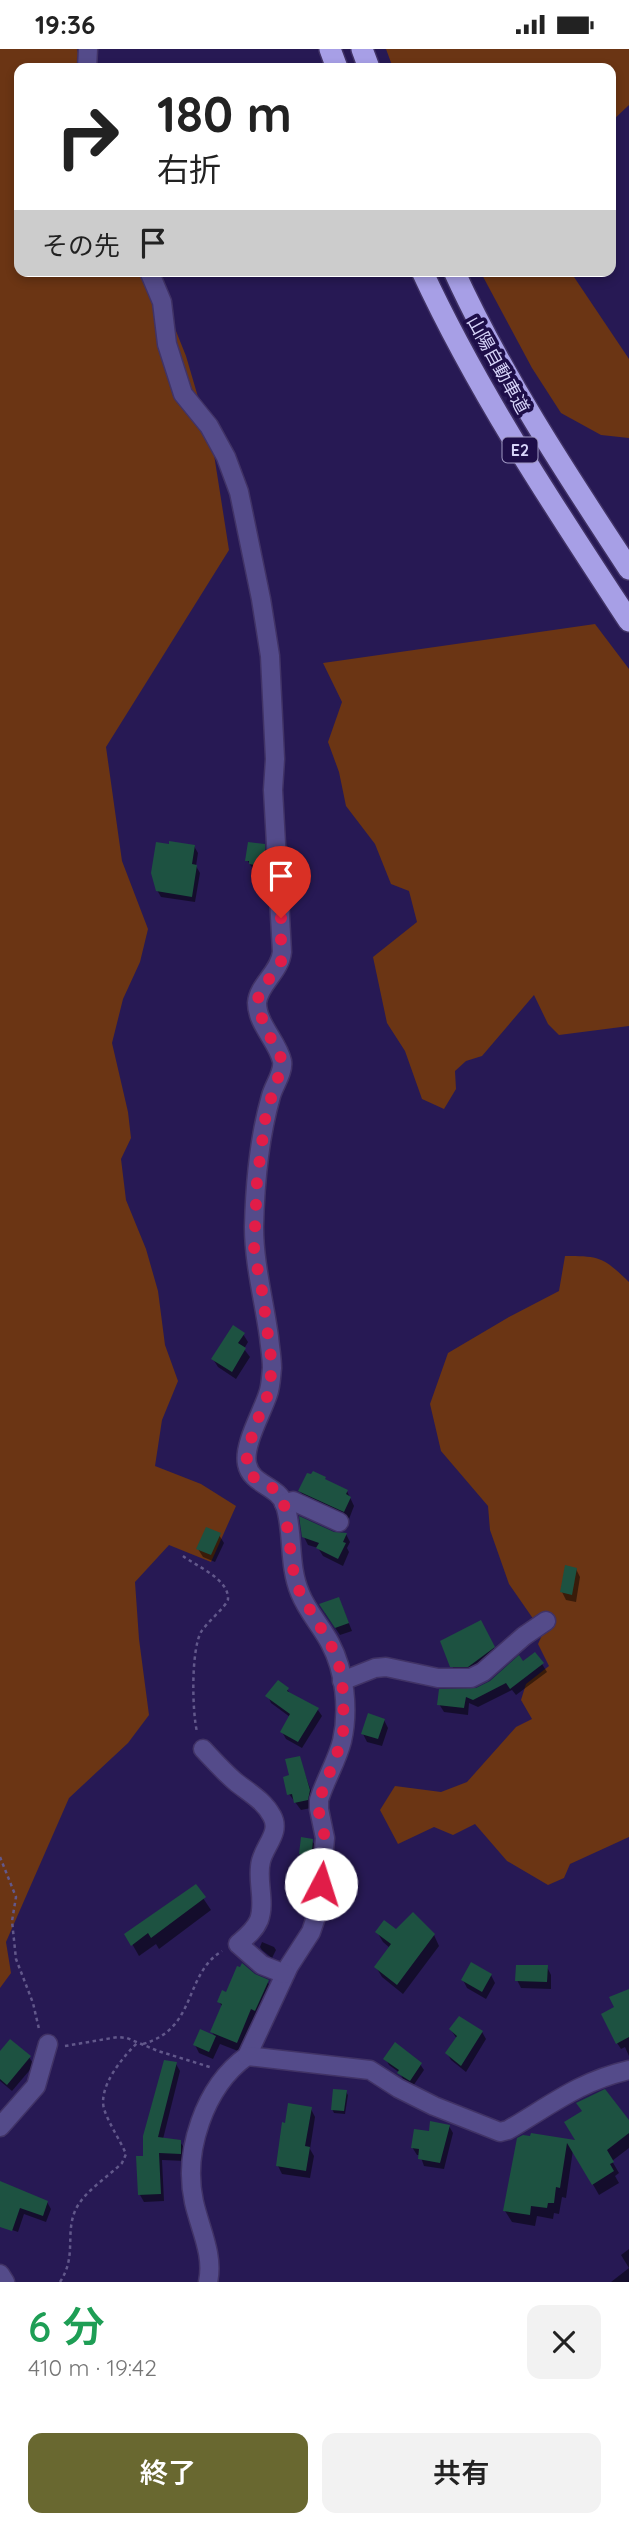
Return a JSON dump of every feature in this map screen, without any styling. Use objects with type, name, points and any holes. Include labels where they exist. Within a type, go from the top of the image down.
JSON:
[{"type":"highway","name":"山陽自動車道","points":[[425,277],[479,379],[546,494],[629,621]]},
{"type":"highway","name":"山陽自動車道","points":[[457,277],[508,375],[571,481],[629,569]]},
{"type":"street","points":[[152,277],[162,302],[167,344],[183,394],[209,426],[226,457],[239,492],[270,656],[275,759],[273,790],[282,952],[281,962],[260,992],[257,1002],[264,1025],[282,1060],[266,1113],[254,1215],[254,1251],[272,1365],[269,1392],[253,1431],[246,1462],[250,1475],[274,1489],[284,1504],[293,1569],[300,1593],[331,1645],[342,1681],[344,1726],[341,1743],[319,1800],[318,1808],[325,1838],[319,1908],[311,1932],[285,1974],[247,2056],[230,2071],[214,2094],[201,2119],[194,2145],[190,2183],[209,2256],[211,2270],[208,2282]]},
{"type":"street","points":[[284,1504],[293,1501],[339,1522]]},
{"type":"street","points":[[342,1681],[374,1668],[386,1667],[438,1678],[471,1678],[483,1672],[524,1636],[546,1621]]},
{"type":"street","points":[[203,1749],[223,1770],[260,1800],[275,1823],[275,1833],[259,1870],[260,1919],[252,1932],[238,1944],[262,1965],[285,1974]]},
{"type":"street","points":[[0,2127],[36,2086],[48,2044]]},
{"type":"street","points":[[247,2056],[370,2070],[434,2106],[500,2132],[587,2083],[629,2070]]},
{"type":"street","points":[[0,2274],[5,2282]]},
{"type":"path","points":[[183,1556],[219,1581],[225,1588],[228,1599],[197,1640],[193,1709],[199,1742],[203,1749]]},
{"type":"path","points":[[0,1857],[16,1897],[12,1921],[16,1959],[33,2003],[38,2028],[48,2044],[62,2046],[118,2037],[144,2044],[194,2064],[230,2071]]},
{"type":"path","points":[[144,2044],[173,2029],[206,1966],[218,1954],[238,1944]]},
{"type":"path","points":[[60,2282],[70,2261],[71,2227],[78,2206],[122,2163],[126,2154],[104,2108],[104,2096],[118,2065],[138,2042]]},
{"type":"shaded area","points":[[0,49],[77,49],[81,63],[14,63],[14,277],[154,277],[186,356],[213,448],[229,550],[106,747],[122,861],[148,929],[140,962],[123,999],[112,1043],[128,1112],[131,1138],[121,1159],[126,1200],[146,1249],[158,1291],[165,1345],[178,1381],[162,1420],[155,1466],[201,1484],[236,1506],[211,1562],[169,1545],[135,1582],[149,1715],[128,1743],[69,1798],[6,1942],[11,1973],[0,1988]]},
{"type":"shaded area","points":[[386,49],[629,49],[629,105],[616,117],[616,63],[391,63]]},
{"type":"shaded area","points":[[483,277],[574,277],[629,359],[629,438],[601,435],[561,413],[532,368]]},
{"type":"shaded area","points":[[595,624],[629,669],[629,1026],[559,1035],[548,1024],[534,995],[482,1056],[466,1061],[455,1071],[456,1089],[444,1109],[422,1099],[405,1051],[387,1023],[373,957],[417,922],[409,891],[391,884],[375,844],[346,806],[339,772],[328,742],[342,702],[323,663]]},
{"type":"shaded area","points":[[565,1256],[600,1260],[613,1267],[629,1282],[629,1837],[570,1864],[564,1878],[548,1885],[507,1861],[475,1824],[453,1835],[434,1827],[398,1844],[380,1810],[395,1786],[441,1792],[467,1782],[516,1727],[532,1719],[521,1700],[526,1684],[549,1666],[538,1644],[543,1633],[509,1584],[490,1530],[488,1506],[441,1451],[430,1404],[448,1353],[559,1291]]},
{"type":"building","points":[[169,841],[195,845],[192,864],[197,865],[192,897],[156,891],[151,873],[156,842],[169,844]]},
{"type":"building","points":[[248,842],[265,844],[266,867],[245,861]]},
{"type":"building","points":[[233,1325],[245,1333],[238,1343],[246,1348],[232,1372],[211,1359]]},
{"type":"building","points":[[313,1471],[348,1490],[346,1494],[351,1497],[344,1512],[298,1491],[307,1473],[311,1474]]},
{"type":"building","points":[[299,1516],[334,1532],[347,1533],[343,1542],[346,1543],[338,1559],[316,1548],[319,1543],[302,1537]]},
{"type":"building","points":[[206,1527],[221,1533],[211,1555],[196,1549]]},
{"type":"building","points":[[565,1565],[577,1568],[572,1595],[560,1592]]},
{"type":"building","points":[[339,1597],[349,1623],[335,1628],[319,1604]]},
{"type":"building","points":[[481,1620],[495,1647],[468,1667],[450,1667],[440,1641]]},
{"type":"building","points":[[535,1652],[544,1663],[510,1689],[506,1683],[473,1700],[466,1697],[464,1708],[437,1705],[439,1689],[476,1688],[490,1681],[519,1655],[523,1661]]},
{"type":"building","points":[[278,1680],[289,1688],[287,1691],[319,1708],[298,1742],[280,1732],[290,1714],[265,1696]]},
{"type":"building","points":[[368,1713],[385,1719],[378,1739],[361,1734]]},
{"type":"building","points":[[300,1756],[310,1790],[308,1800],[294,1803],[292,1794],[287,1795],[283,1777],[289,1775],[285,1759]]},
{"type":"building","points":[[301,1837],[313,1839],[311,1864],[303,1862],[304,1855],[299,1854]]},
{"type":"building","points":[[196,1884],[206,1897],[151,1938],[148,1933],[131,1946],[124,1934]]},
{"type":"building","points":[[413,1912],[435,1934],[397,1985],[374,1967],[391,1944],[375,1932],[384,1920],[396,1929]]},
{"type":"building","points":[[471,1962],[492,1974],[482,1992],[461,1980]]},
{"type":"building","points":[[242,1963],[255,1974],[269,1980],[255,2011],[251,2009],[237,2043],[210,2032],[222,2004],[217,2002],[222,1990],[226,1992],[237,1966],[240,1967]]},
{"type":"building","points":[[516,1965],[548,1965],[547,1982],[515,1981]]},
{"type":"building","points":[[629,1989],[629,2037],[616,2044],[601,2014],[614,2007],[609,1997]]},
{"type":"building","points":[[459,2016],[483,2031],[461,2066],[445,2053],[457,2036],[449,2029]]},
{"type":"building","points":[[200,2029],[216,2036],[209,2052],[193,2045]]},
{"type":"building","points":[[10,2039],[31,2056],[7,2085],[0,2079],[0,2051]]},
{"type":"building","points":[[395,2042],[422,2063],[410,2081],[383,2059]]},
{"type":"building","points":[[164,2060],[177,2062],[158,2137],[181,2140],[181,2154],[159,2153],[161,2194],[138,2195],[136,2156],[143,2156],[143,2136]]},
{"type":"building","points":[[333,2089],[347,2090],[344,2111],[331,2110]]},
{"type":"building","points":[[605,2089],[629,2120],[629,2133],[607,2150],[614,2162],[610,2164],[614,2171],[592,2185],[567,2143],[560,2188],[556,2187],[554,2203],[548,2203],[547,2208],[531,2206],[530,2215],[503,2211],[517,2138],[530,2136],[531,2133],[575,2140],[564,2122],[582,2111],[576,2103]]},
{"type":"building","points":[[288,2103],[312,2107],[305,2146],[310,2147],[306,2171],[276,2166],[282,2122],[285,2123]]},
{"type":"building","points":[[430,2121],[450,2125],[440,2163],[418,2159],[419,2149],[411,2148],[414,2129],[429,2131]]},
{"type":"building","points":[[0,2181],[48,2201],[43,2216],[20,2208],[12,2231],[0,2227]]},
{"type":"route","points":[[281,918],[281,962],[260,992],[257,1002],[264,1025],[282,1060],[266,1113],[254,1226],[254,1251],[272,1365],[269,1392],[253,1431],[246,1462],[250,1475],[274,1489],[284,1504],[293,1569],[300,1593],[331,1645],[342,1674],[344,1726],[341,1743],[323,1786],[318,1808],[325,1838],[321,1884]]}]
